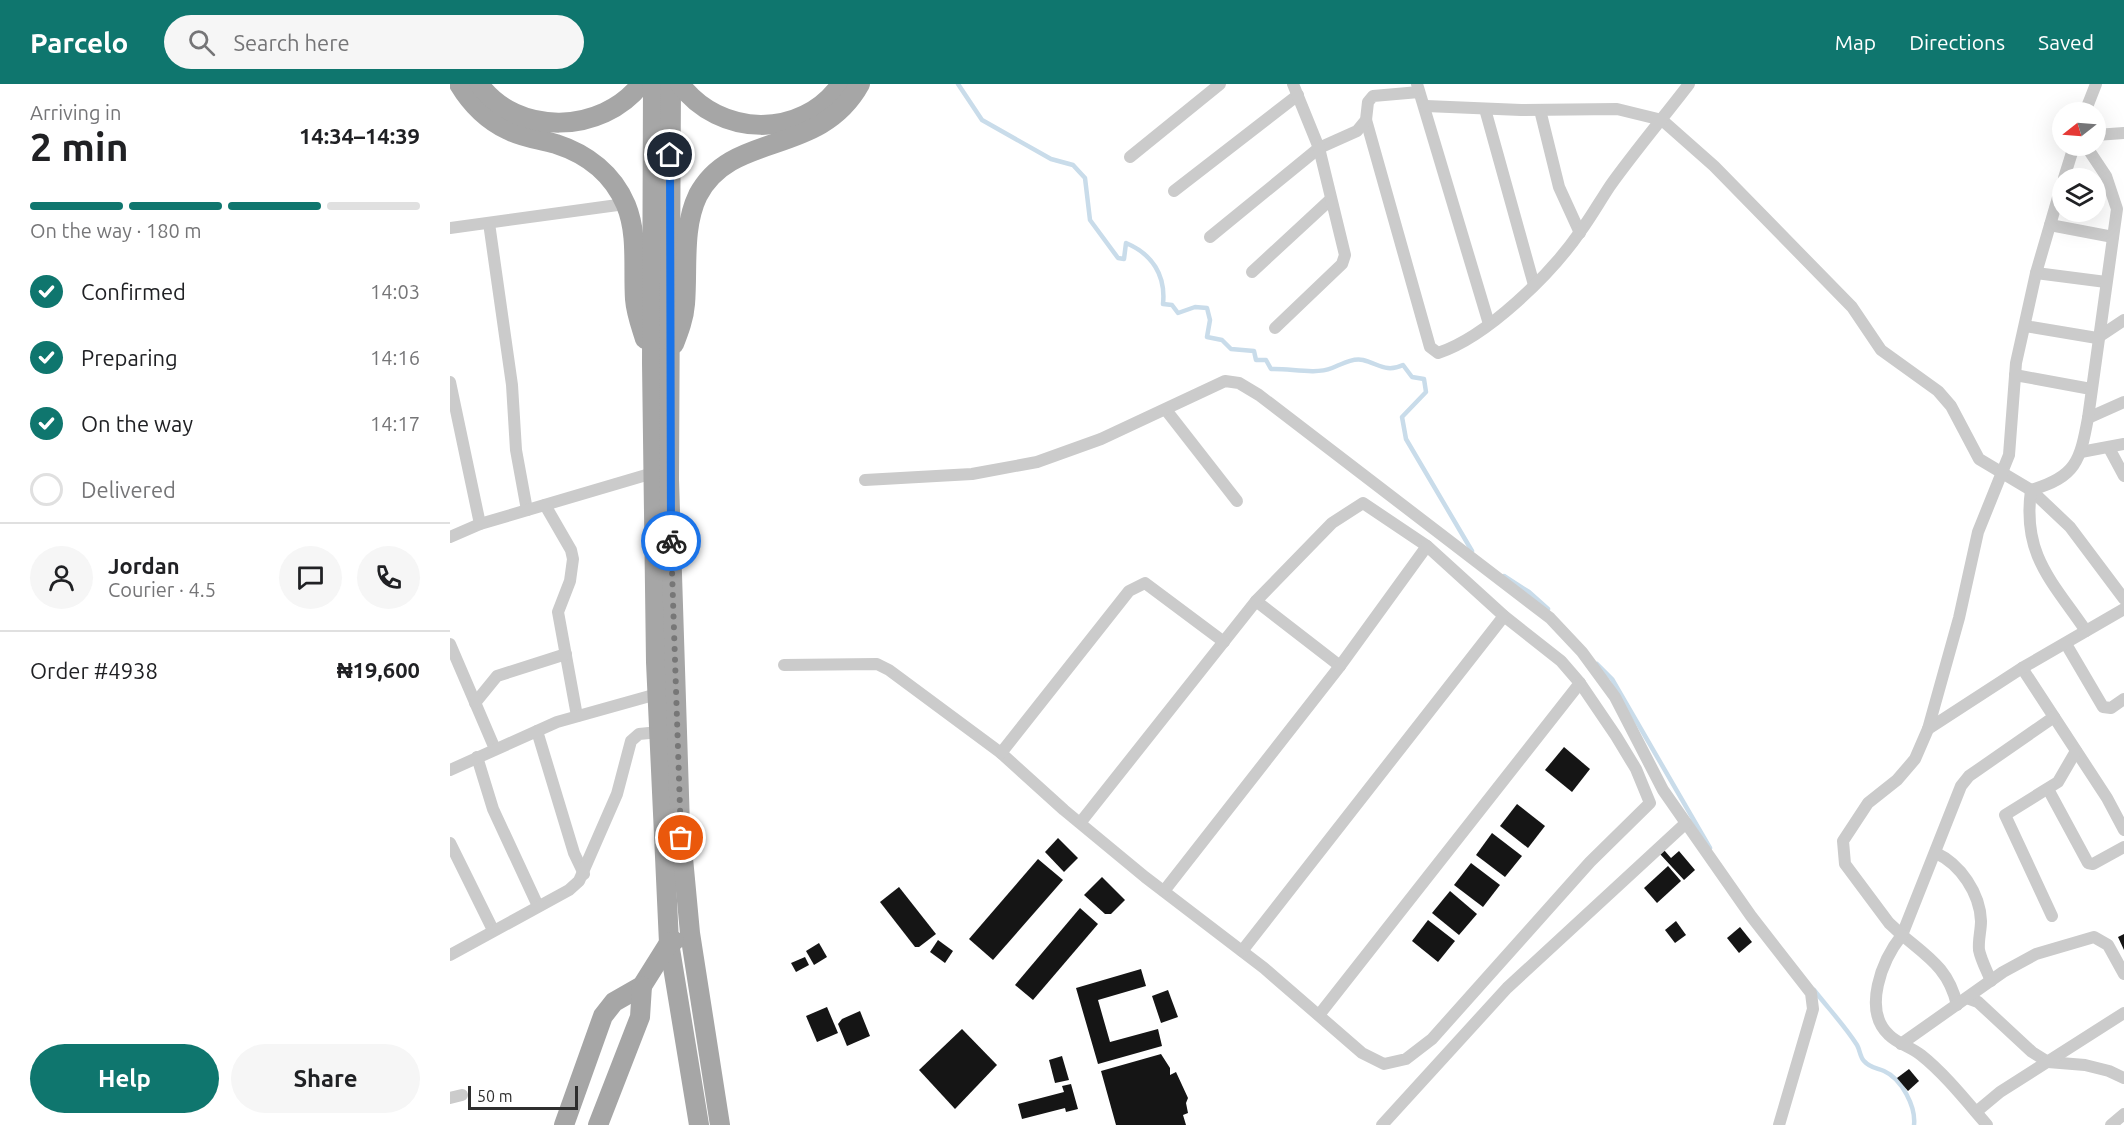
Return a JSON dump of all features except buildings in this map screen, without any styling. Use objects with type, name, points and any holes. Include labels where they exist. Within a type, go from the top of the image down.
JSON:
[{"type":"main road","points":[[459,84],[468,100],[506,130],[583,155],[605,172],[625,204],[633,232],[635,302],[660,362]]},
{"type":"main road","points":[[479,84],[499,105],[540,122],[564,124],[588,120],[613,109],[631,96],[641,84]]},
{"type":"main road","points":[[653,84],[665,663],[657,694],[669,943],[699,1125]]},
{"type":"main road","points":[[671,84],[660,362],[653,473],[665,663],[690,933],[720,1125]]},
{"type":"main road","points":[[680,84],[691,98],[714,114],[738,124],[758,126],[783,123],[802,117],[824,102],[841,84]]},
{"type":"main road","points":[[660,362],[684,316],[688,223],[699,195],[713,175],[732,159],[822,125],[844,109],[860,84]]},
{"type":"main road","points":[[564,1125],[603,1016],[614,1002],[642,986],[669,943],[690,933]]},
{"type":"main road","points":[[598,1125],[640,1017],[642,986]]},
{"type":"street","points":[[1130,157],[1220,84]]},
{"type":"street","points":[[1489,324],[1426,106],[1418,88],[1373,96],[1368,102],[1366,120],[1430,348],[1438,353],[1454,348],[1489,324],[1550,271],[1580,233],[1611,185],[1689,84]]},
{"type":"street","points":[[2089,102],[2096,84]]},
{"type":"street","points":[[1174,191],[1295,89],[1319,148],[1345,261],[1275,328]]},
{"type":"street","points":[[1426,106],[1540,110],[1617,109],[1662,120],[1714,166],[1852,307],[1881,350],[1938,391],[1951,406],[1979,459],[2001,473],[2017,479],[2070,527],[2124,599]]},
{"type":"street","points":[[1485,109],[1533,285]]},
{"type":"street","points":[[1540,110],[1559,187],[1580,233]]},
{"type":"street","points":[[1210,237],[1319,148],[1357,131],[1366,120]]},
{"type":"street","points":[[2106,134],[2124,133]]},
{"type":"street","points":[[2031,490],[2062,478],[2071,470],[2081,452],[2088,417],[2097,338],[2113,237],[2120,213],[2106,176],[2093,156]]},
{"type":"street","points":[[1252,272],[1331,199]]},
{"type":"street","points":[[450,228],[625,204]]},
{"type":"street","points":[[1962,1001],[1942,970],[1889,923],[1845,864],[1842,857],[1843,841],[1868,803],[1897,780],[1915,759],[1928,729],[1959,618],[1978,532],[2009,455],[2015,375],[2036,273],[2052,218]]},
{"type":"street","points":[[489,223],[512,385],[516,450],[527,510]]},
{"type":"street","points":[[2050,225],[2113,237]]},
{"type":"street","points":[[2036,273],[2106,282]]},
{"type":"street","points":[[2025,326],[2097,338],[2124,320]]},
{"type":"street","points":[[2015,375],[2091,389]]},
{"type":"street","points":[[865,480],[1000,471],[1037,462],[1101,439],[1166,410],[1216,383],[1225,381],[1239,383],[1550,618],[1602,676],[1664,790],[1813,999],[1813,1009],[1793,1086],[1779,1125]]},
{"type":"street","points":[[450,382],[452,404],[480,524]]},
{"type":"street","points":[[2088,417],[2124,402]]},
{"type":"street","points":[[1166,410],[1236,501]]},
{"type":"street","points":[[2081,452],[2124,444]]},
{"type":"street","points":[[2109,448],[2124,476]]},
{"type":"street","points":[[450,537],[480,524],[653,473]]},
{"type":"street","points":[[2031,490],[2028,524],[2038,561],[2086,631]]},
{"type":"street","points":[[784,665],[877,664],[889,670],[1001,753],[1080,823],[1242,951],[1362,1053],[1384,1064],[1396,1063],[1419,1050],[1590,862],[1650,803],[1636,769],[1580,683],[1561,661],[1504,616],[1427,546],[1363,503],[1332,523],[1256,601],[1080,823]]},
{"type":"street","points":[[544,505],[571,550],[573,559],[570,581],[558,612],[577,716]]},
{"type":"street","points":[[1164,891],[1340,666],[1427,546]]},
{"type":"street","points":[[1001,753],[1129,591],[1137,585],[1144,583],[1224,642]]},
{"type":"street","points":[[1256,601],[1340,666]]},
{"type":"street","points":[[1928,729],[2022,668],[2124,609]]},
{"type":"street","points":[[1242,951],[1504,616]]},
{"type":"street","points":[[450,644],[495,749]]},
{"type":"street","points":[[2066,644],[2103,707],[2111,708],[2124,699]]},
{"type":"street","points":[[475,703],[497,676],[566,654]]},
{"type":"street","points":[[2022,668],[2107,798],[2124,830]]},
{"type":"street","points":[[1318,1015],[1580,683]]},
{"type":"street","points":[[450,770],[537,731],[577,716],[657,694]]},
{"type":"street","points":[[1988,1125],[1920,1054],[1888,1034],[1876,1018],[1875,1004],[1893,946],[1902,935],[1961,786],[1969,776],[2054,717]]},
{"type":"street","points":[[537,731],[574,853],[584,874]]},
{"type":"street","points":[[450,955],[570,890],[584,874],[617,794],[632,741],[639,734],[659,732]]},
{"type":"street","points":[[2052,916],[2005,815],[2058,782],[2076,751]]},
{"type":"street","points":[[477,757],[493,809],[538,906]]},
{"type":"street","points":[[2048,789],[2088,863],[2092,864],[2124,847]]},
{"type":"street","points":[[1382,1125],[1507,988],[1686,823]]},
{"type":"street","points":[[450,843],[493,930]]},
{"type":"street","points":[[1936,853],[1950,859],[1960,868],[1969,885],[1981,920],[1980,952],[1991,981]]},
{"type":"street","points":[[1901,1044],[1991,981],[2036,954],[2094,937],[2108,945],[2124,974]]},
{"type":"street","points":[[1962,1001],[1978,1002],[2032,1052],[2048,1062],[2085,1065],[2109,1071],[2124,1078]]},
{"type":"street","points":[[1976,1112],[2124,1013]]},
{"type":"street","points":[[2111,1125],[2124,1114]]},
{"type":"waterway","points":[[958,84],[982,120],[1051,159],[1073,165],[1085,178],[1090,220],[1118,258],[1124,259],[1126,243],[1150,259],[1162,284],[1163,304],[1172,305],[1178,313],[1195,307],[1207,308],[1210,320],[1207,337],[1222,340],[1231,349],[1254,351],[1256,360],[1266,360],[1271,369],[1318,371],[1351,361],[1363,360],[1387,368],[1403,365],[1412,377],[1424,379],[1426,392],[1402,417],[1406,439],[1472,551]]},
{"type":"waterway","points":[[1504,576],[1529,592],[1548,609]]},
{"type":"waterway","points":[[1597,664],[1612,679],[1710,848]]},
{"type":"waterway","points":[[1814,990],[1852,1038],[1864,1061],[1897,1080],[1910,1102],[1914,1125]]},
{"type":"way so far","points":[[671,541],[681,838]]},
{"type":"route","points":[[670,155],[669,480],[671,541]]}]
